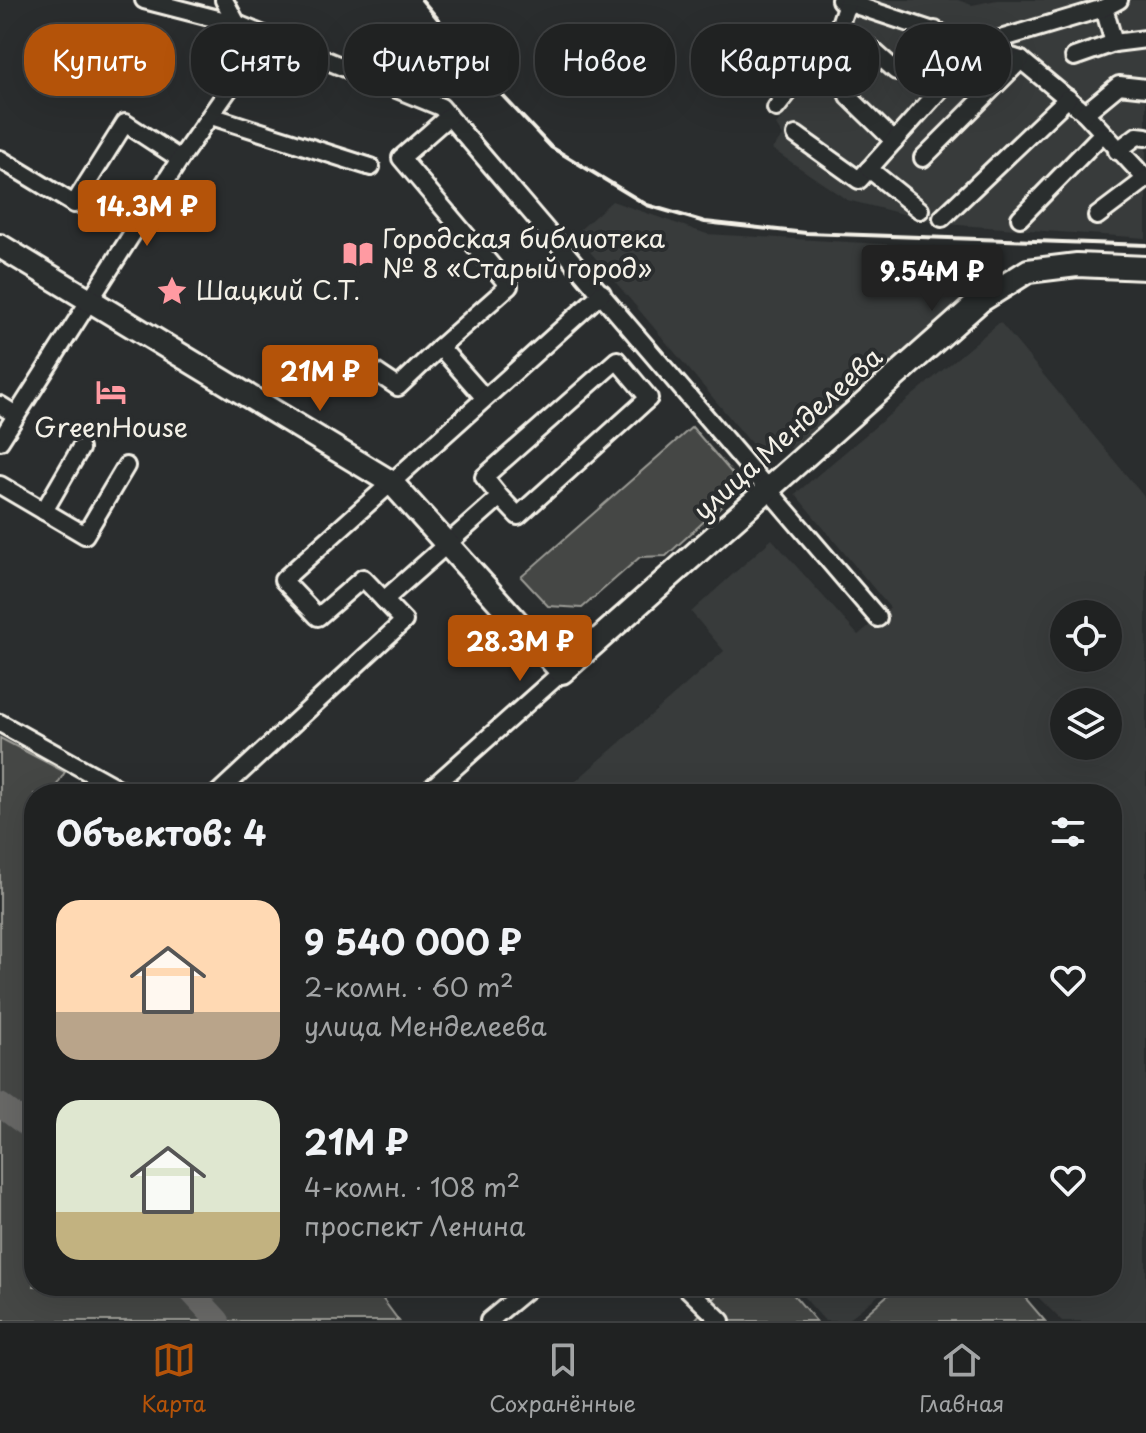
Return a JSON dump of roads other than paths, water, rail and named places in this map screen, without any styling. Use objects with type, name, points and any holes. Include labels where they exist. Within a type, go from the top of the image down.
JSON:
[{"type":"main road","points":[[0,246],[392,483],[562,672]]},
{"type":"main road","name":"улица Менделеева","points":[[562,672],[980,301],[1028,271],[1077,265],[1146,268]]},
{"type":"street","points":[[144,0],[237,24]]},
{"type":"street","points":[[224,0],[237,24]]},
{"type":"street","points":[[776,108],[838,30],[843,1],[916,24]]},
{"type":"street","points":[[1011,35],[1111,4],[1114,43]]},
{"type":"street","points":[[1074,57],[1114,43],[1146,39]]},
{"type":"street","points":[[879,56],[895,70]]},
{"type":"street","points":[[1011,56],[1021,60],[1085,113],[1101,135],[1146,179],[1097,216]]},
{"type":"street","points":[[923,158],[1021,60]]},
{"type":"street","points":[[328,61],[441,107],[878,618]]},
{"type":"street","points":[[1085,113],[1119,85],[1146,88]]},
{"type":"street","points":[[0,441],[88,300],[225,96]]},
{"type":"street","points":[[848,96],[894,141]]},
{"type":"street","points":[[796,135],[859,180],[934,96]]},
{"type":"street","points":[[942,218],[1068,98]]},
{"type":"street","points":[[211,116],[371,167]]},
{"type":"street","points":[[368,367],[398,387],[509,286],[401,158],[449,116]]},
{"type":"street","points":[[0,159],[74,204],[125,123],[180,159]]},
{"type":"street","points":[[1020,218],[1101,135]]},
{"type":"street","points":[[1117,151],[1137,136],[1146,137]]},
{"type":"street","points":[[869,169],[920,210]]},
{"type":"street","points":[[228,784],[404,621],[363,578],[318,617],[283,580],[602,293]]},
{"type":"street","points":[[440,347],[484,397]]},
{"type":"street","points":[[617,360],[649,398],[518,516],[500,497],[484,477],[617,360]]},
{"type":"street","points":[[0,405],[16,415]]},
{"type":"street","points":[[44,511],[80,449]]},
{"type":"street","points":[[0,485],[85,535],[126,466]]},
{"type":"street","points":[[384,600],[500,497]]},
{"type":"street","points":[[436,784],[562,672]]},
{"type":"street","points":[[0,723],[110,784]]},
{"type":"street","points":[[495,1319],[520,1296]]},
{"type":"street","points":[[695,1296],[721,1321]]},
{"type":"waterway","points":[[0,1105],[24,1123]]},
{"type":"waterway","points":[[195,1296],[218,1321]]},
{"type":"railway","points":[[422,0],[501,94],[551,147],[647,205],[705,222],[806,233],[1146,245]]},
{"type":"place","name":"Городская библиотека № 8 «Старый город»","points":[[358,254]]},
{"type":"place","name":"Шацкий С.Т.","points":[[172,291]]},
{"type":"place","name":"GreenHouse","points":[[111,392]]}]
